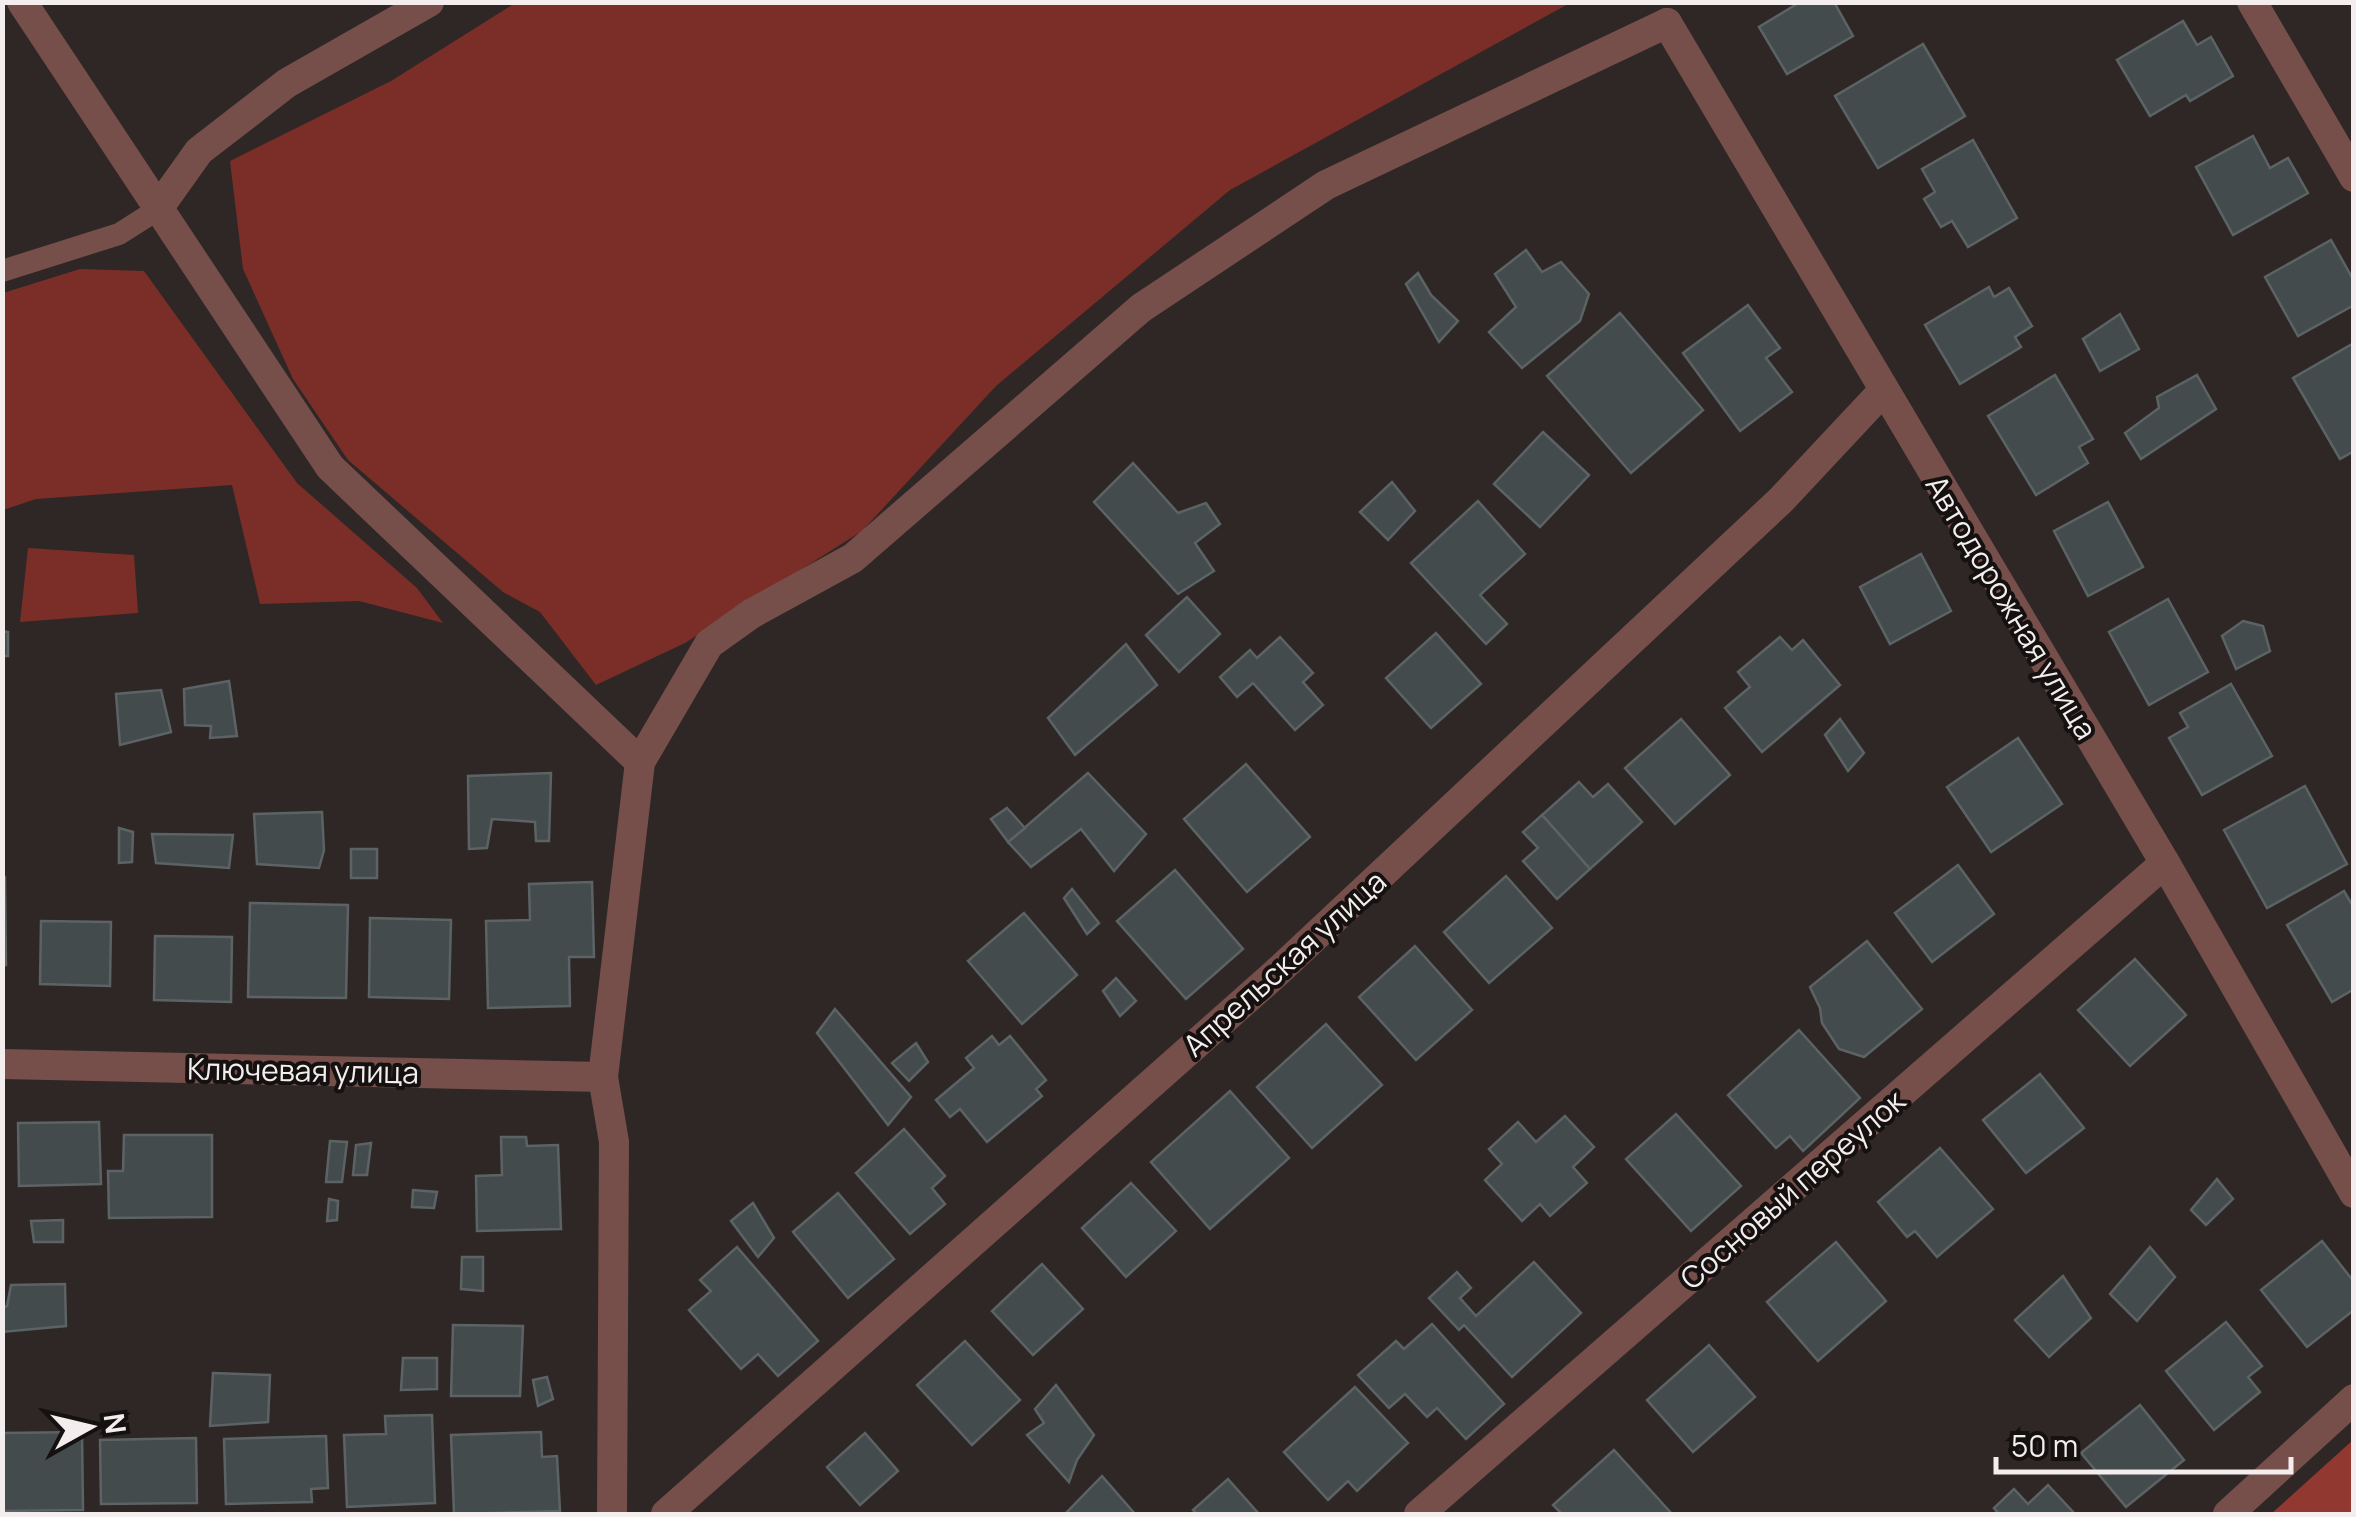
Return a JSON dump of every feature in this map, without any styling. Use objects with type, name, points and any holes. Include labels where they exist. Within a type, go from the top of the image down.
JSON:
[{"type":"street","points":[[22,2],[330,467],[640,762]]},
{"type":"street","points":[[157,210],[199,152],[273,94],[429,2]]},
{"type":"street","points":[[2252,2],[2354,177]]},
{"type":"street","points":[[612,1514],[614,1142],[603,1077],[640,762],[708,644],[751,614],[853,558],[1142,308],[1326,185],[1668,13]]},
{"type":"street","name":"Автодорожная улица","points":[[1668,13],[1883,391],[2165,863],[2354,1192]]},
{"type":"street","name":"Апрельская улица","points":[[666,1514],[1275,974],[1781,500],[1883,391]]},
{"type":"street","name":"Сосновый переулок","points":[[1419,1514],[2165,863]]},
{"type":"street","name":"Ключевая улица","points":[[2,1064],[603,1077]]},
{"type":"street","points":[[2228,1514],[2354,1398]]},
{"type":"lane","points":[[2,271],[119,234],[157,210]]},
{"type":"shaded area","points":[[515,3],[1570,3],[1230,190],[996,386],[862,531],[685,643],[596,685],[540,612],[503,592],[348,460],[293,379],[243,269],[230,161],[391,81]]},
{"type":"shaded area","points":[[80,269],[144,271],[297,483],[417,588],[443,623],[359,601],[260,604],[232,485],[36,499],[3,510],[3,293]]},
{"type":"shaded area","points":[[28,548],[134,555],[138,613],[20,622]]},
{"type":"shaded area","points":[[2353,1440],[2353,1514],[2271,1514]]},
{"type":"building","points":[[1800,2],[1834,2],[1853,36],[1787,74],[1759,27]]},
{"type":"building","points":[[2183,21],[2197,45],[2211,37],[2233,76],[2190,101],[2186,95],[2150,116],[2117,60]]},
{"type":"building","points":[[1923,44],[1965,116],[1878,168],[1835,96]]},
{"type":"building","points":[[2253,136],[2270,168],[2288,158],[2308,193],[2233,235],[2196,167]]},
{"type":"building","points":[[1973,140],[2017,218],[1968,247],[1952,221],[1941,227],[1924,199],[1935,192],[1922,169]]},
{"type":"building","points":[[2331,240],[2354,281],[2354,305],[2298,336],[2265,277]]},
{"type":"building","points":[[1526,250],[1542,272],[1561,262],[1589,294],[1580,321],[1522,368],[1489,332],[1516,307],[1495,274]]},
{"type":"building","points":[[1418,273],[1431,295],[1458,321],[1439,342],[1406,284]]},
{"type":"building","points":[[1989,287],[1994,297],[2009,288],[2032,326],[2015,337],[2021,347],[1960,384],[1925,325]]},
{"type":"building","points":[[1748,305],[1780,348],[1766,358],[1792,392],[1740,431],[1683,353]]},
{"type":"building","points":[[1620,313],[1703,410],[1631,473],[1547,376]]},
{"type":"building","points":[[2120,314],[2139,349],[2100,371],[2083,339]]},
{"type":"building","points":[[2354,343],[2354,451],[2340,459],[2293,378]]},
{"type":"building","points":[[2055,375],[2093,439],[2079,447],[2088,463],[2036,495],[1988,416]]},
{"type":"building","points":[[2197,375],[2216,409],[2141,459],[2125,433],[2159,408],[2157,397]]},
{"type":"building","points":[[1543,432],[1589,475],[1540,527],[1494,484]]},
{"type":"building","points":[[1133,463],[1178,513],[1206,503],[1220,524],[1195,543],[1214,571],[1178,594],[1094,502]]},
{"type":"building","points":[[1392,482],[1415,511],[1388,540],[1360,512]]},
{"type":"building","points":[[1478,501],[1525,554],[1480,595],[1507,624],[1486,644],[1411,563]]},
{"type":"building","points":[[2108,502],[2143,567],[2088,596],[2054,531]]},
{"type":"building","points":[[1921,554],[1951,611],[1890,644],[1860,587]]},
{"type":"building","points":[[1187,597],[1220,634],[1179,672],[1146,635]]},
{"type":"building","points":[[2168,599],[2208,672],[2149,705],[2109,632]]},
{"type":"building","points":[[2243,621],[2263,626],[2270,651],[2236,669],[2222,636]]},
{"type":"building","points":[[2,631],[8,632],[8,656],[2,656]]},
{"type":"building","points":[[1436,633],[1481,684],[1431,728],[1386,678]]},
{"type":"building","points":[[1280,637],[1313,673],[1303,682],[1323,705],[1295,730],[1253,683],[1237,697],[1220,677],[1250,650],[1257,658]]},
{"type":"building","points":[[1780,637],[1792,650],[1803,640],[1840,685],[1762,752],[1725,708],[1750,687],[1738,672]]},
{"type":"building","points":[[1126,644],[1157,685],[1075,755],[1048,718]]},
{"type":"building","points":[[229,681],[237,736],[210,738],[211,726],[185,725],[184,689]]},
{"type":"building","points":[[2231,684],[2272,756],[2202,795],[2169,738],[2188,727],[2180,713]]},
{"type":"building","points":[[161,690],[171,732],[120,745],[116,694]]},
{"type":"building","points":[[1681,719],[1730,775],[1675,824],[1625,768]]},
{"type":"building","points":[[1840,719],[1864,753],[1848,771],[1825,735]]},
{"type":"building","points":[[2018,738],[2062,804],[1991,852],[1947,787]]},
{"type":"building","points":[[1246,764],[1310,837],[1247,892],[1184,819]]},
{"type":"building","points":[[551,773],[549,841],[536,841],[535,822],[492,819],[487,848],[469,849],[468,776]]},
{"type":"building","points":[[1088,773],[1146,834],[1114,871],[1081,829],[1031,867],[1008,842]]},
{"type":"building","points":[[1579,782],[1593,797],[1608,784],[1642,822],[1590,869],[1542,815]]},
{"type":"building","points":[[2305,786],[2347,864],[2267,908],[2224,830]]},
{"type":"building","points":[[1007,808],[1025,828],[1008,842],[991,819]]},
{"type":"building","points":[[322,812],[324,850],[319,868],[257,864],[254,814]]},
{"type":"building","points":[[1542,815],[1590,869],[1557,899],[1523,861],[1538,848],[1523,832]]},
{"type":"building","points":[[119,828],[133,832],[132,862],[119,863]]},
{"type":"building","points":[[152,834],[233,835],[229,868],[156,863]]},
{"type":"building","points":[[351,849],[377,849],[377,878],[351,878]]},
{"type":"building","points":[[1958,865],[1994,914],[1932,962],[1895,913]]},
{"type":"building","points":[[1175,870],[1243,949],[1186,999],[1117,921]]},
{"type":"building","points":[[1506,876],[1552,928],[1489,983],[1444,932]]},
{"type":"building","points":[[5,877],[6,965],[2,965]]},
{"type":"building","points":[[592,882],[594,957],[569,957],[570,1006],[488,1008],[486,921],[530,920],[529,884]]},
{"type":"building","points":[[1072,889],[1099,923],[1087,934],[1064,898]]},
{"type":"building","points":[[2344,891],[2354,908],[2354,989],[2332,1002],[2287,925]]},
{"type":"building","points":[[250,903],[348,905],[346,998],[248,997]]},
{"type":"building","points":[[1024,913],[1077,975],[1022,1024],[968,961]]},
{"type":"building","points":[[370,918],[451,920],[449,999],[369,997]]},
{"type":"building","points":[[41,921],[111,922],[110,986],[40,984]]},
{"type":"building","points":[[155,936],[232,937],[231,1002],[154,1000]]},
{"type":"building","points":[[1867,941],[1922,1009],[1864,1057],[1839,1049],[1822,1023],[1810,987]]},
{"type":"building","points":[[1415,946],[1472,1010],[1416,1060],[1359,997]]},
{"type":"building","points":[[2135,959],[2186,1015],[2130,1066],[2078,1010]]},
{"type":"building","points":[[1116,978],[1136,1001],[1120,1016],[1103,991]]},
{"type":"building","points":[[835,1009],[911,1097],[888,1125],[817,1033]]},
{"type":"building","points":[[1326,1024],[1382,1085],[1312,1148],[1257,1087]]},
{"type":"building","points":[[1799,1030],[1860,1098],[1803,1151],[1790,1136],[1776,1148],[1728,1095]]},
{"type":"building","points":[[992,1036],[999,1045],[1010,1036],[1046,1080],[1036,1089],[1042,1096],[987,1142],[960,1109],[950,1117],[936,1100],[974,1068],[966,1058]]},
{"type":"building","points":[[916,1043],[928,1062],[909,1081],[892,1063]]},
{"type":"building","points":[[2040,1074],[2084,1128],[2026,1173],[1983,1120]]},
{"type":"building","points":[[1230,1091],[1289,1158],[1210,1229],[1151,1162]]},
{"type":"building","points":[[1676,1114],[1741,1186],[1691,1231],[1626,1159]]},
{"type":"building","points":[[1565,1116],[1594,1147],[1573,1167],[1587,1183],[1550,1216],[1540,1204],[1522,1221],[1485,1180],[1502,1164],[1489,1149],[1518,1122],[1536,1142]]},
{"type":"building","points":[[99,1122],[101,1184],[19,1186],[18,1123]]},
{"type":"building","points":[[904,1129],[945,1176],[932,1188],[945,1204],[910,1234],[856,1173]]},
{"type":"building","points":[[124,1135],[212,1135],[212,1217],[109,1218],[108,1171],[123,1171]]},
{"type":"building","points":[[501,1137],[526,1137],[527,1146],[558,1145],[561,1229],[477,1231],[476,1176],[502,1175]]},
{"type":"building","points":[[330,1141],[347,1142],[342,1182],[326,1182]]},
{"type":"building","points":[[371,1143],[367,1175],[353,1175],[356,1145]]},
{"type":"building","points":[[1940,1148],[1993,1209],[1937,1257],[1915,1231],[1907,1237],[1878,1202]]},
{"type":"building","points":[[2217,1179],[2233,1199],[2206,1225],[2191,1210]]},
{"type":"building","points":[[1131,1183],[1176,1231],[1126,1277],[1082,1228]]},
{"type":"building","points":[[413,1190],[437,1192],[434,1208],[412,1207]]},
{"type":"building","points":[[838,1193],[894,1259],[848,1298],[793,1232]]},
{"type":"building","points":[[329,1199],[338,1201],[337,1220],[327,1221]]},
{"type":"building","points":[[753,1203],[774,1238],[758,1257],[731,1221]]},
{"type":"building","points":[[63,1220],[63,1242],[34,1242],[31,1221]]},
{"type":"building","points":[[2322,1241],[2354,1282],[2354,1310],[2307,1347],[2261,1290]]},
{"type":"building","points":[[1836,1242],[1886,1301],[1818,1361],[1767,1302]]},
{"type":"building","points":[[737,1247],[818,1341],[778,1376],[758,1354],[741,1369],[689,1310],[711,1291],[700,1280]]},
{"type":"building","points":[[2150,1247],[2175,1277],[2137,1321],[2110,1294]]},
{"type":"building","points":[[462,1257],[483,1257],[483,1291],[461,1289]]},
{"type":"building","points":[[1534,1262],[1581,1313],[1512,1377],[1464,1325],[1459,1330],[1429,1298],[1457,1272],[1471,1288],[1460,1298],[1476,1316]]},
{"type":"building","points":[[1042,1264],[1083,1309],[1033,1355],[992,1311]]},
{"type":"building","points":[[2063,1276],[2091,1318],[2049,1357],[2015,1320]]},
{"type":"building","points":[[65,1284],[66,1326],[2,1332],[2,1308],[7,1306],[11,1285]]},
{"type":"building","points":[[2226,1322],[2262,1366],[2248,1377],[2260,1392],[2214,1430],[2166,1371]]},
{"type":"building","points":[[1432,1324],[1504,1404],[1466,1439],[1437,1408],[1427,1417],[1405,1394],[1389,1408],[1358,1375],[1396,1341],[1404,1349]]},
{"type":"building","points":[[453,1325],[523,1326],[520,1396],[451,1396]]},
{"type":"building","points":[[965,1341],[1020,1400],[972,1445],[917,1385]]},
{"type":"building","points":[[1709,1345],[1755,1397],[1693,1452],[1647,1400]]},
{"type":"building","points":[[403,1358],[437,1358],[437,1389],[401,1390]]},
{"type":"building","points":[[213,1373],[270,1375],[268,1422],[210,1426]]},
{"type":"building","points":[[547,1377],[553,1399],[538,1406],[533,1380]]},
{"type":"building","points":[[1056,1385],[1094,1435],[1077,1460],[1069,1482],[1027,1435],[1044,1423],[1035,1409]]},
{"type":"building","points":[[1355,1387],[1408,1443],[1357,1491],[1348,1481],[1328,1500],[1284,1452]]},
{"type":"building","points":[[2140,1405],[2184,1460],[2126,1507],[2081,1453]]},
{"type":"building","points":[[432,1415],[435,1503],[347,1507],[344,1435],[386,1434],[385,1416]]},
{"type":"building","points":[[82,1432],[83,1510],[2,1511],[2,1433]]},
{"type":"building","points":[[541,1432],[542,1457],[557,1456],[560,1511],[454,1514],[451,1435]]},
{"type":"building","points":[[865,1433],[898,1471],[860,1505],[827,1467]]},
{"type":"building","points":[[326,1436],[328,1488],[311,1489],[312,1502],[226,1504],[224,1439]]},
{"type":"building","points":[[196,1438],[197,1503],[101,1504],[100,1440]]},
{"type":"building","points":[[1614,1450],[1672,1514],[1562,1514],[1553,1505]]},
{"type":"building","points":[[1102,1476],[1135,1514],[1069,1514],[1067,1512]]},
{"type":"building","points":[[1228,1479],[1259,1514],[1197,1514],[1193,1510]]},
{"type":"building","points":[[2048,1485],[2075,1514],[1999,1514],[1994,1508],[2014,1489],[2028,1504]]}]
